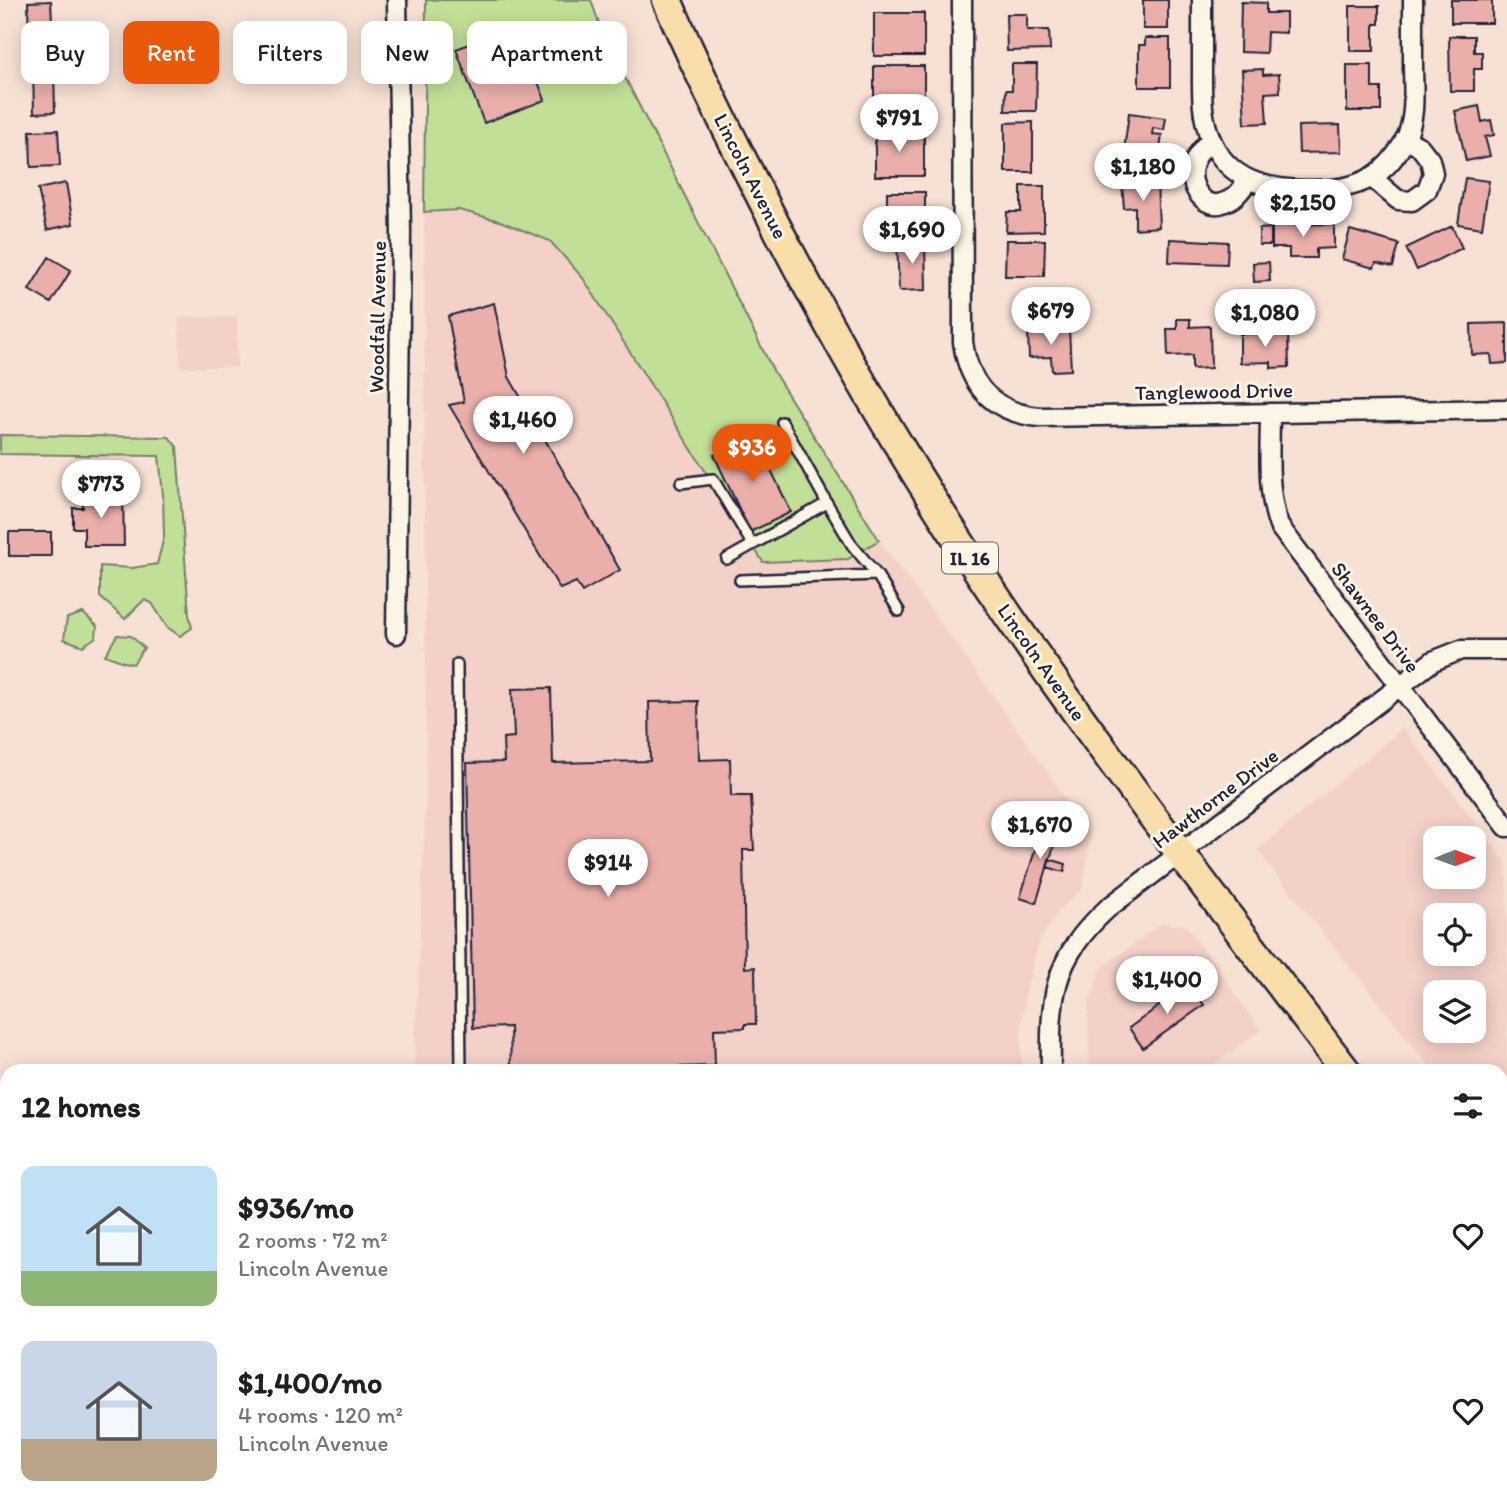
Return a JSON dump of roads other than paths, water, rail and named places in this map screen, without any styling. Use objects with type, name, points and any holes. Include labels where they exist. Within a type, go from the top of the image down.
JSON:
[{"type":"main road","name":"Lincoln Avenue","points":[[667,0],[778,230],[840,346],[905,457],[1041,663],[1341,1064]]},
{"type":"street","name":"Woodfall Avenue","points":[[396,634],[401,232],[397,0]]},
{"type":"street","name":"Tanglewood Drive","points":[[962,0],[963,342],[971,376],[994,402],[1025,416],[1040,417],[1507,409]]},
{"type":"street","points":[[1202,0],[1202,103],[1204,122],[1210,139],[1229,166],[1248,180],[1265,187],[1284,190],[1328,190],[1347,187],[1371,177],[1388,164],[1405,139],[1413,102],[1413,0]]},
{"type":"street","points":[[1210,139],[1193,165],[1191,180],[1197,195],[1211,203],[1223,204],[1240,193],[1248,180]]},
{"type":"street","points":[[1371,177],[1398,200],[1412,201],[1427,190],[1433,173],[1430,160],[1420,147],[1405,139]]},
{"type":"street","name":"Shawnee Drive","points":[[1270,413],[1270,490],[1272,507],[1279,526],[1507,827]]},
{"type":"street","name":"Hawthorne Drive","points":[[1051,1064],[1051,1014],[1055,990],[1063,968],[1074,945],[1108,908],[1433,661],[1461,650],[1507,650]]},
{"type":"lane","points":[[782,422],[852,545],[877,575],[899,611]]},
{"type":"lane","points":[[681,483],[713,479],[752,544]]},
{"type":"lane","points":[[727,559],[827,503]]},
{"type":"lane","points":[[740,580],[877,575]]},
{"type":"lane","points":[[457,664],[461,1064]]}]
